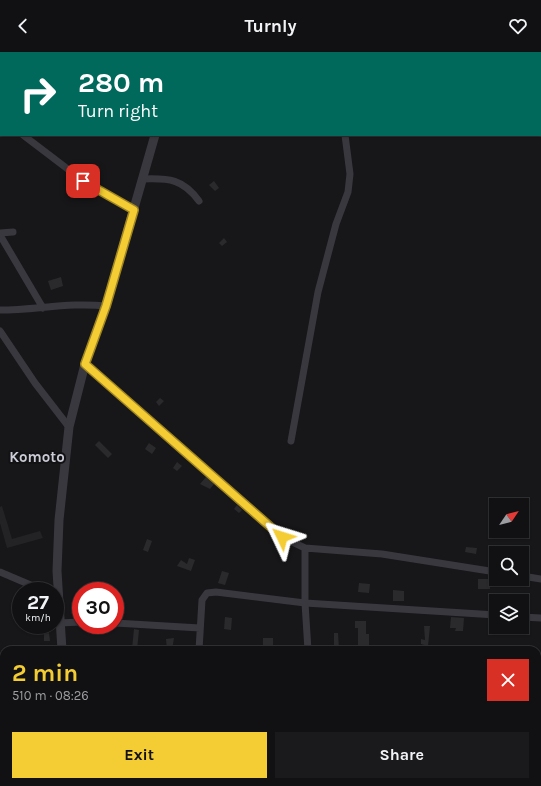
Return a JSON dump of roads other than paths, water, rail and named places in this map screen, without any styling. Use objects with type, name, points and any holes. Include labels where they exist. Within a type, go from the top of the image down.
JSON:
[{"type":"street","points":[[24,136],[90,186],[134,210]]},
{"type":"street","points":[[57,582],[59,520],[69,427],[85,364],[106,306],[155,136]]},
{"type":"street","points":[[291,441],[318,292],[336,224],[348,192],[350,174],[346,136]]},
{"type":"street","points":[[143,179],[156,179],[182,184],[191,190],[199,201]]},
{"type":"street","points":[[13,232],[0,234],[43,308]]},
{"type":"street","points":[[0,310],[43,308],[71,304],[106,306]]},
{"type":"street","points":[[0,331],[35,383],[69,427]]},
{"type":"street","points":[[85,364],[282,537],[305,548],[382,554],[489,571]]},
{"type":"street","points":[[305,548],[305,603],[308,646]]},
{"type":"street","points":[[0,572],[24,582]]},
{"type":"street","points":[[529,577],[541,579]]},
{"type":"street","points":[[199,646],[202,600],[207,594],[216,592],[305,603],[489,615]]},
{"type":"street","points":[[529,617],[541,618]]},
{"type":"street","points":[[124,624],[200,628]]},
{"type":"street","points":[[60,634],[62,646]]},
{"type":"district","name":"Komoto","points":[[37,457]]}]
